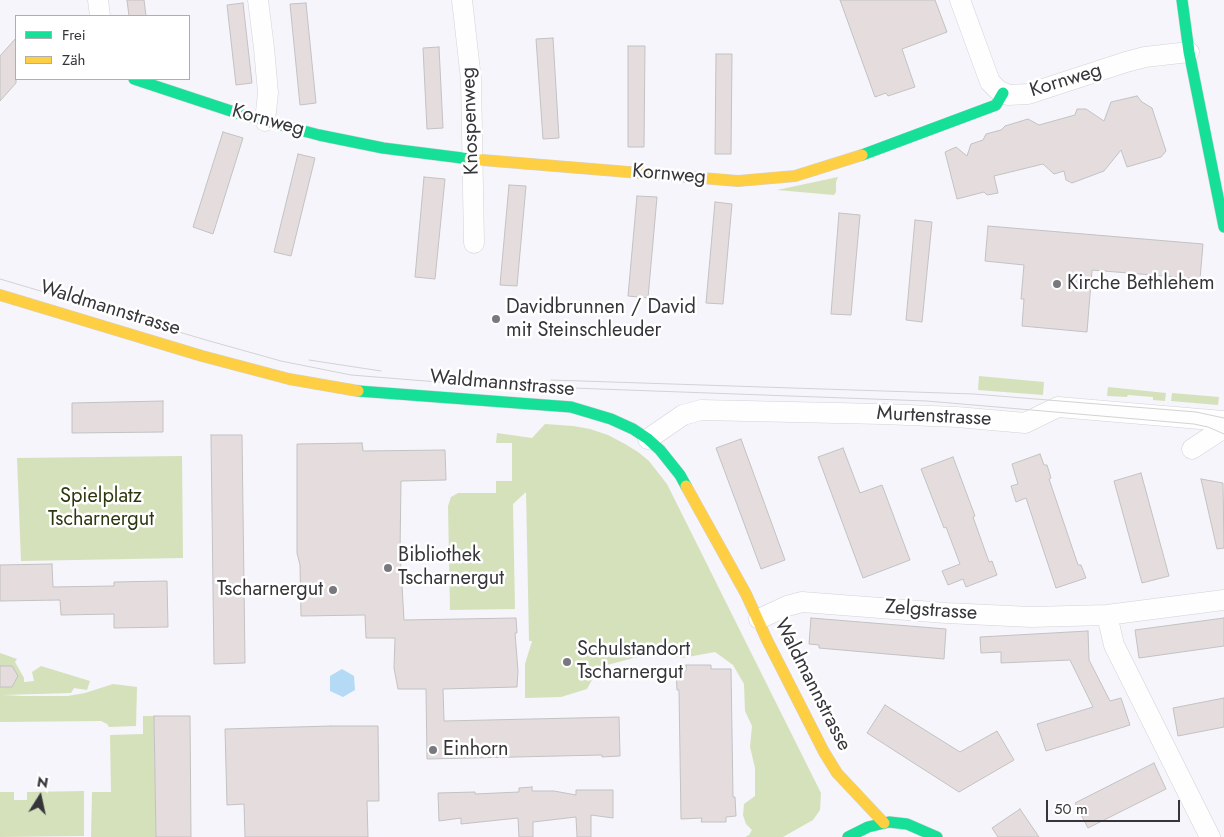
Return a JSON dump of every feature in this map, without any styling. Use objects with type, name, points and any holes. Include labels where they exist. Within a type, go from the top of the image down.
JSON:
[{"type":"street","points":[[98,0],[100,15]]},
{"type":"street","points":[[258,0],[268,93],[265,121]]},
{"type":"street","name":"Knospenweg","points":[[462,0],[471,79],[474,243]]},
{"type":"street","points":[[960,0],[990,82],[1003,93]]},
{"type":"street","points":[[1182,0],[1188,52],[1218,165],[1224,227]]},
{"type":"street","name":"Kornweg","points":[[137,80],[243,115],[320,135],[383,148],[473,159],[730,180],[780,178],[808,173],[844,162],[996,105],[1003,93],[1015,95],[1028,94],[1126,62],[1146,57],[1188,52]]},
{"type":"street","name":"Waldmannstrasse","points":[[0,295],[193,353],[289,379],[350,390],[400,395],[571,407],[611,419],[648,440],[670,462],[687,485],[837,774],[884,823]]},
{"type":"street","name":"Murtenstrasse","points":[[648,440],[683,415],[701,410],[958,417],[1025,423],[1058,407],[1224,421]]},
{"type":"street","points":[[1192,449],[1224,428]]},
{"type":"street","name":"Zelgstrasse","points":[[758,619],[787,606],[809,602],[997,616],[1107,615],[1224,600]]},
{"type":"street","points":[[1107,615],[1114,645],[1210,837]]},
{"type":"street","points":[[848,837],[868,827],[884,823],[907,824],[937,837]]},
{"type":"green space","points":[[838,177],[834,195],[777,190]]},
{"type":"green space","points":[[979,376],[1044,382],[1043,395],[978,390]]},
{"type":"green space","points":[[1108,387],[1166,393],[1165,401],[1153,400],[1153,397],[1107,396]]},
{"type":"green space","points":[[1172,393],[1219,397],[1218,405],[1171,401]]},
{"type":"green space","points":[[545,424],[573,426],[608,435],[638,452],[649,461],[667,484],[821,793],[820,810],[813,820],[783,837],[745,837],[752,830],[746,824],[743,815],[744,804],[755,796],[755,768],[750,747],[752,726],[745,711],[744,684],[733,665],[715,652],[682,658],[663,653],[634,658],[599,667],[587,689],[561,697],[525,698],[525,664],[532,641],[529,641],[526,492],[513,504],[515,609],[450,610],[448,506],[451,497],[458,493],[496,493],[496,481],[512,481],[512,443],[496,443],[497,433],[532,438]]},
{"type":"green space","name":"Spielplatz Tscharnergut","points":[[182,456],[183,558],[21,561],[17,458]]},
{"type":"green space","points":[[0,653],[17,659],[15,662],[24,678],[24,682],[34,681],[32,672],[41,666],[90,681],[87,690],[74,688],[71,693],[3,695],[68,696],[113,684],[137,687],[136,726],[109,727],[101,721],[0,722]]},
{"type":"green space","points":[[143,716],[154,716],[156,837],[91,837],[92,792],[111,792],[110,735],[143,734]]},
{"type":"green space","points":[[84,791],[84,836],[0,837],[0,792],[14,792],[14,800],[27,800],[27,792]]},
{"type":"water","points":[[342,669],[354,676],[355,690],[343,697],[330,691],[330,676]]},
{"type":"building","points":[[127,0],[144,0],[146,15],[129,15]]},
{"type":"building","points":[[840,0],[935,0],[947,32],[902,49],[915,87],[888,96],[886,93],[875,97]]},
{"type":"building","points":[[243,3],[252,83],[236,85],[227,5]]},
{"type":"building","points":[[306,3],[316,103],[300,105],[290,4]]},
{"type":"building","points":[[553,38],[559,138],[543,139],[536,39]]},
{"type":"building","points":[[15,39],[16,83],[0,101],[0,56]]},
{"type":"building","points":[[628,46],[645,46],[644,147],[628,147]]},
{"type":"building","points":[[439,47],[443,128],[427,129],[423,48]]},
{"type":"building","points":[[716,54],[732,54],[731,154],[715,154]]},
{"type":"building","points":[[1137,96],[1142,102],[1152,108],[1166,151],[1161,157],[1127,167],[1121,150],[1104,171],[1072,183],[1066,180],[1064,171],[1054,174],[1043,164],[994,176],[998,193],[987,195],[984,192],[957,199],[945,152],[956,147],[967,156],[971,144],[983,140],[986,134],[1028,119],[1039,125],[1075,115],[1077,109],[1086,109],[1104,121],[1111,102]]},
{"type":"building","points":[[223,132],[243,138],[213,234],[193,227]]},
{"type":"building","points":[[298,154],[315,158],[291,256],[274,252]]},
{"type":"building","points":[[424,177],[445,179],[435,279],[415,277]]},
{"type":"building","points":[[509,185],[526,186],[517,286],[500,285]]},
{"type":"building","points":[[637,196],[657,197],[648,298],[628,296]]},
{"type":"building","points":[[715,202],[732,204],[723,304],[706,303]]},
{"type":"building","points":[[839,213],[860,215],[851,315],[831,314]]},
{"type":"building","points":[[915,220],[932,222],[922,322],[906,320]]},
{"type":"building","points":[[988,226],[1203,244],[1200,279],[1092,270],[1087,332],[1022,326],[1024,299],[1021,299],[1024,265],[985,261]]},
{"type":"building","points":[[163,401],[163,432],[72,433],[72,403]]},
{"type":"building","points":[[211,435],[242,435],[245,663],[214,664]]},
{"type":"building","points":[[741,439],[785,560],[761,569],[716,448]]},
{"type":"building","points":[[362,443],[363,451],[445,450],[446,480],[401,481],[400,551],[404,620],[516,618],[517,687],[443,689],[444,721],[619,717],[620,756],[427,759],[426,689],[398,689],[394,668],[395,638],[366,638],[365,615],[301,616],[300,565],[297,553],[297,444]]},
{"type":"building","points":[[843,448],[860,493],[882,485],[910,560],[863,578],[818,457]]},
{"type":"building","points":[[1040,454],[1044,465],[1047,465],[1051,478],[1049,479],[1078,565],[1081,565],[1086,578],[1056,588],[1026,498],[1016,502],[1011,486],[1018,484],[1012,464]]},
{"type":"building","points":[[953,457],[975,516],[973,517],[989,562],[992,561],[997,575],[966,587],[963,579],[948,585],[942,571],[960,564],[921,469]]},
{"type":"building","points":[[1141,473],[1169,576],[1142,583],[1114,481]]},
{"type":"building","points":[[1201,479],[1223,483],[1224,548],[1217,549]]},
{"type":"building","points":[[52,564],[53,587],[114,586],[114,582],[167,581],[168,627],[114,628],[114,614],[61,615],[60,600],[0,601],[0,565]]},
{"type":"building","points":[[811,618],[946,629],[944,659],[819,648],[819,645],[809,644]]},
{"type":"building","points":[[1224,618],[1224,646],[1139,658],[1135,630]]},
{"type":"building","points":[[1088,631],[1089,660],[1110,701],[1121,698],[1130,725],[1046,751],[1037,724],[1093,707],[1070,660],[1001,663],[1001,652],[981,653],[980,637]]},
{"type":"building","points":[[686,665],[711,665],[711,669],[731,669],[733,797],[735,797],[736,816],[726,817],[726,822],[701,822],[702,818],[681,819],[679,690],[677,690],[676,671],[686,671]]},
{"type":"building","points":[[0,666],[12,666],[18,676],[12,687],[0,687]]},
{"type":"building","points":[[1224,698],[1224,727],[1178,736],[1173,708]]},
{"type":"building","points":[[885,705],[960,752],[997,731],[1014,760],[959,792],[867,733]]},
{"type":"building","points":[[154,716],[190,716],[191,837],[156,837]]},
{"type":"building","points":[[378,726],[379,801],[367,801],[368,837],[245,837],[244,804],[227,805],[225,729]]},
{"type":"building","points":[[1154,763],[1166,789],[1088,828],[1075,803]]},
{"type":"building","points":[[532,787],[532,791],[554,791],[576,795],[576,790],[613,790],[613,818],[591,815],[591,837],[577,837],[576,817],[533,822],[533,837],[519,837],[518,818],[461,824],[461,818],[439,821],[438,793],[519,792],[519,788]]},
{"type":"building","points":[[1020,809],[1039,837],[998,837],[992,828]]},
{"type":"tram line","points":[[0,279],[281,361],[351,375],[463,384],[927,401],[1194,424],[1208,427],[1224,434]]},
{"type":"tram line","points":[[309,360],[381,371]]},
{"type":"tram line","points":[[551,380],[974,394],[1196,412],[1224,418]]},
{"type":"traffic: fast","points":[[1182,0],[1189,52],[1224,227]]},
{"type":"traffic: fast","points":[[137,80],[243,115],[319,135],[383,148],[470,159]]},
{"type":"traffic: fast","points":[[862,155],[996,105],[1003,93]]},
{"type":"traffic: fast","points":[[358,391],[571,407],[611,419],[633,429],[648,439],[660,450],[680,475],[686,486]]},
{"type":"traffic: fast","points":[[848,837],[868,827],[889,822],[907,824],[937,837]]},
{"type":"traffic: slow","points":[[470,159],[738,181],[795,176],[862,155]]},
{"type":"traffic: slow","points":[[0,295],[202,356],[289,379],[358,391]]},
{"type":"traffic: slow","points":[[686,486],[746,594],[767,640],[824,752],[837,773],[884,823]]},
{"type":"place","name":"Kirche Bethlehem","points":[[1057,284]]},
{"type":"place","name":"Davidbrunnen / David mit Steinschleuder","points":[[496,319]]},
{"type":"place","name":"Bibliothek Tscharnergut","points":[[388,568]]},
{"type":"place","name":"Tscharnergut","points":[[333,590]]},
{"type":"place","name":"Schulstandort Tscharnergut","points":[[567,662]]},
{"type":"place","name":"Einhorn","points":[[433,750]]}]
